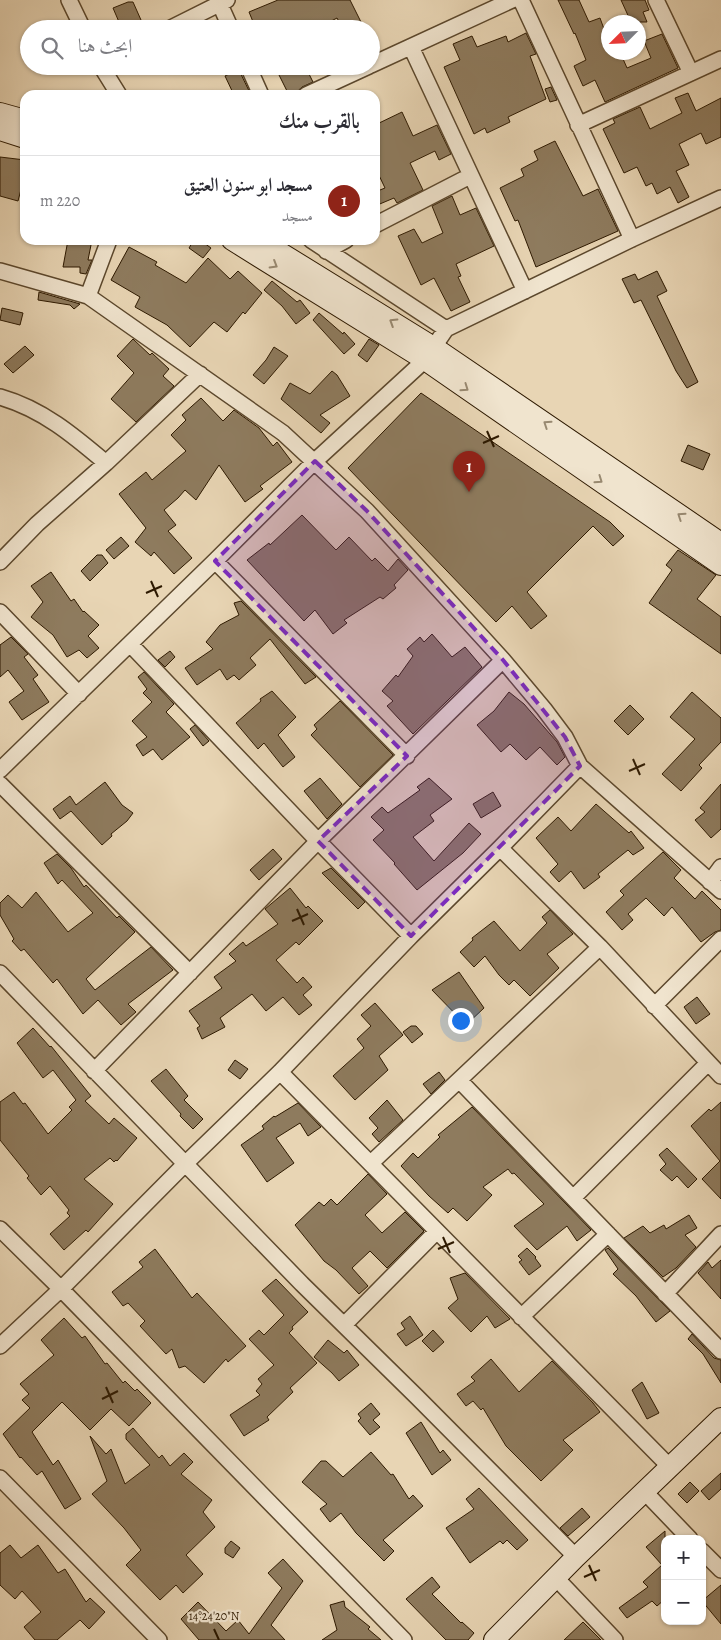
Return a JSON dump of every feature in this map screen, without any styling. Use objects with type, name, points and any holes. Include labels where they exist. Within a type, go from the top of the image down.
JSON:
[{"type":"street","points":[[69,0],[79,20]]},
{"type":"street","points":[[380,61],[512,0]]},
{"type":"street","points":[[521,0],[632,239]]},
{"type":"street","points":[[656,0],[692,73]]},
{"type":"street","points":[[186,20],[222,1],[228,20]]},
{"type":"street","points":[[411,47],[525,292]]},
{"type":"street","points":[[578,125],[721,60]]},
{"type":"street","points":[[107,75],[115,90]]},
{"type":"street","points":[[252,75],[259,90]]},
{"type":"street","points":[[317,90],[350,75]]},
{"type":"street","points":[[0,113],[20,119]]},
{"type":"street","points":[[0,130],[20,136]]},
{"type":"street","points":[[380,222],[470,176]]},
{"type":"street","points":[[0,770],[215,562],[314,461],[430,354],[446,329],[721,198]]},
{"type":"street","points":[[88,296],[107,245]]},
{"type":"street","points":[[241,245],[430,354],[721,565]]},
{"type":"street","points":[[267,245],[430,354],[721,544]]},
{"type":"street","points":[[317,245],[446,329]]},
{"type":"street","points":[[326,251],[337,245]]},
{"type":"street","points":[[0,271],[88,296],[283,433],[367,511],[503,660],[565,737],[580,766],[716,886],[721,867]]},
{"type":"street","points":[[0,562],[37,524],[200,374]]},
{"type":"street","points":[[0,397],[16,401],[45,415],[106,462]]},
{"type":"street","points":[[215,562],[406,756]]},
{"type":"street","points":[[0,612],[79,694]]},
{"type":"street","points":[[130,644],[318,842],[411,936]]},
{"type":"street","points":[[94,1071],[318,842],[503,660]]},
{"type":"street","points":[[0,1346],[61,1289],[184,1164],[280,1072],[411,936],[580,766]]},
{"type":"street","points":[[0,784],[190,972]]},
{"type":"street","points":[[500,848],[600,947],[721,1076]]},
{"type":"street","points":[[654,1006],[721,939]]},
{"type":"street","points":[[371,1163],[600,947]]},
{"type":"street","points":[[0,973],[302,1284],[576,1557]]},
{"type":"street","points":[[574,1198],[708,1063]]},
{"type":"street","points":[[280,1072],[669,1466]]},
{"type":"street","points":[[459,1080],[721,1350]]},
{"type":"street","points":[[0,1228],[404,1640]]},
{"type":"street","points":[[344,1325],[437,1231]]},
{"type":"street","points":[[521,1317],[608,1234]]},
{"type":"street","points":[[665,1294],[721,1234]]},
{"type":"street","points":[[494,1640],[669,1466],[721,1418]]},
{"type":"street","points":[[0,1478],[159,1640]]},
{"type":"street","points":[[644,1491],[686,1535]]},
{"type":"street","points":[[706,1555],[721,1570]]},
{"type":"street","points":[[556,1578],[615,1640]]},
{"type":"highlighted area","points":[[315,461],[367,511],[503,660],[565,737],[580,766],[411,936],[318,841],[407,756],[215,561]]},
{"type":"building","points":[[278,0],[350,0],[360,20],[338,20],[337,18],[333,20],[252,20],[249,12]]},
{"type":"building","points":[[558,0],[579,0],[589,22],[600,18],[601,60],[624,60],[627,68],[651,58],[646,46],[646,40],[662,34],[678,68],[605,102],[595,80],[583,86],[574,66],[586,60]]},
{"type":"building","points":[[621,0],[645,0],[649,10],[643,12],[644,15],[628,15]]},
{"type":"building","points":[[133,2],[141,20],[118,20],[113,8]]},
{"type":"building","points":[[526,33],[536,54],[530,56],[546,99],[508,117],[510,122],[487,133],[485,128],[474,134],[444,67],[460,60],[453,44],[472,36],[477,47],[506,36],[508,42]]},
{"type":"building","points":[[241,75],[249,90],[232,90],[225,76]]},
{"type":"building","points":[[279,75],[310,75],[313,82],[299,90],[286,90]]},
{"type":"building","points":[[551,87],[557,100],[550,102],[545,89]]},
{"type":"building","points":[[688,93],[696,111],[721,98],[721,137],[706,144],[701,133],[679,144],[689,165],[676,171],[689,197],[678,203],[670,187],[657,194],[652,183],[646,186],[637,167],[624,173],[603,129],[615,123],[613,119],[640,107],[650,129],[682,113],[675,98]]},
{"type":"building","points":[[402,112],[413,136],[437,125],[451,154],[439,160],[435,151],[410,163],[423,190],[397,203],[394,198],[380,204],[380,190],[385,188],[380,178],[380,123]]},
{"type":"building","points":[[555,141],[583,196],[598,189],[618,231],[536,267],[518,220],[515,221],[500,188],[524,176],[521,169],[538,160],[534,151]]},
{"type":"building","points":[[0,157],[20,159],[20,193],[18,201],[0,196]]},
{"type":"building","points":[[452,196],[460,215],[476,208],[494,246],[456,264],[461,276],[458,277],[470,302],[451,311],[434,278],[421,285],[398,236],[414,229],[422,243],[443,233],[432,206]]},
{"type":"building","points":[[67,245],[91,245],[88,260],[92,260],[86,274],[80,273],[80,267],[63,267]]},
{"type":"building","points":[[191,245],[207,245],[211,248],[203,258],[189,248]]},
{"type":"building","points":[[129,247],[157,262],[155,265],[186,283],[208,258],[230,279],[238,271],[262,293],[227,332],[214,322],[190,347],[167,325],[135,307],[140,297],[111,280]]},
{"type":"building","points":[[657,271],[667,291],[657,296],[698,382],[687,388],[676,371],[641,300],[634,303],[622,279],[635,274],[638,280]]},
{"type":"building","points":[[272,281],[297,302],[300,300],[310,313],[296,324],[282,306],[264,290]]},
{"type":"building","points":[[39,292],[80,304],[74,309],[70,305],[38,300]]},
{"type":"building","points":[[2,308],[23,313],[20,325],[0,320]]},
{"type":"building","points":[[319,313],[343,334],[344,332],[355,344],[344,354],[313,320]]},
{"type":"building","points":[[133,339],[169,369],[163,376],[174,386],[136,422],[111,399],[134,373],[117,356]]},
{"type":"building","points":[[369,339],[379,345],[367,362],[358,355]]},
{"type":"building","points":[[25,346],[34,355],[13,373],[4,364]]},
{"type":"building","points":[[274,347],[288,356],[264,384],[253,375]]},
{"type":"building","points":[[332,371],[337,375],[350,396],[320,415],[330,423],[321,433],[281,399],[290,383],[310,394]]},
{"type":"building","points":[[421,393],[610,522],[624,536],[613,546],[593,526],[527,592],[547,616],[531,629],[512,606],[496,622],[348,468]]},
{"type":"building","points":[[201,398],[223,421],[234,410],[259,428],[273,446],[277,442],[292,462],[260,486],[263,489],[245,502],[219,465],[196,500],[185,490],[164,510],[176,525],[168,531],[192,558],[174,574],[154,552],[151,556],[135,542],[146,528],[119,494],[146,472],[152,480],[186,451],[171,435],[186,420],[182,415]]},
{"type":"building","points":[[688,445],[710,454],[703,470],[681,461]]},
{"type":"building","points":[[302,515],[336,550],[349,537],[372,561],[375,558],[388,571],[398,559],[408,570],[394,585],[396,588],[383,599],[380,597],[344,620],[347,623],[333,634],[315,610],[304,621],[247,560],[269,543],[270,545]]},
{"type":"building","points":[[121,537],[129,546],[114,559],[106,550]]},
{"type":"building","points":[[678,550],[716,575],[697,599],[721,617],[721,654],[649,603],[672,570],[666,565]]},
{"type":"building","points":[[97,555],[102,555],[108,563],[90,581],[81,571]]},
{"type":"building","points":[[51,572],[71,601],[74,599],[83,612],[99,625],[88,636],[99,648],[87,658],[79,650],[67,657],[53,635],[31,617],[43,602],[31,586]]},
{"type":"building","points":[[241,601],[316,677],[305,684],[270,639],[250,658],[256,665],[239,680],[234,675],[227,680],[220,669],[197,685],[185,668],[213,649],[206,642],[220,625],[239,615],[234,603]]},
{"type":"building","points":[[432,634],[452,657],[465,647],[482,667],[413,734],[387,706],[393,701],[382,691],[396,675],[398,677],[413,656],[407,649],[420,637],[424,642]]},
{"type":"building","points":[[11,637],[28,654],[24,657],[38,675],[33,679],[49,702],[22,720],[9,702],[24,691],[8,670],[0,677],[0,645]]},
{"type":"building","points":[[170,651],[175,657],[165,667],[158,660]]},
{"type":"building","points":[[144,672],[174,704],[166,712],[190,737],[162,760],[153,749],[143,756],[136,745],[147,737],[132,721],[152,702],[143,693],[147,689],[138,677]]},
{"type":"building","points":[[272,691],[296,717],[278,735],[295,757],[283,767],[264,743],[258,749],[236,723],[261,701],[260,699]]},
{"type":"building","points":[[509,692],[524,704],[557,742],[565,757],[557,765],[540,747],[526,760],[510,744],[501,752],[477,725],[494,711]]},
{"type":"building","points":[[692,692],[721,718],[721,742],[699,765],[702,768],[681,791],[662,774],[695,739],[670,717]]},
{"type":"building","points":[[340,701],[393,755],[360,787],[311,735],[317,729],[314,725]]},
{"type":"building","points":[[630,705],[644,719],[628,735],[614,721]]},
{"type":"building","points":[[195,725],[209,741],[203,746],[190,729]]},
{"type":"building","points":[[320,778],[342,804],[327,819],[304,791]]},
{"type":"building","points":[[429,778],[452,799],[430,815],[434,821],[413,837],[434,861],[469,823],[481,834],[463,853],[417,890],[373,840],[384,830],[371,817],[382,807],[388,813],[420,790],[417,787]]},
{"type":"building","points":[[105,782],[122,805],[133,813],[102,845],[71,811],[60,819],[53,809],[70,796],[76,805]]},
{"type":"building","points":[[721,784],[721,829],[711,838],[695,820],[705,812],[700,808]]},
{"type":"building","points":[[493,792],[501,806],[481,818],[473,804]]},
{"type":"building","points":[[596,804],[629,833],[631,831],[644,848],[633,855],[628,850],[598,874],[600,877],[584,889],[571,871],[559,882],[550,872],[558,864],[536,838],[558,817],[571,831]]},
{"type":"building","points":[[273,849],[282,859],[259,880],[250,870]]},
{"type":"building","points":[[663,852],[681,870],[674,878],[695,899],[702,891],[721,910],[721,930],[701,942],[672,907],[664,916],[646,898],[628,914],[633,920],[622,930],[606,912],[624,895],[620,891]]},
{"type":"building","points":[[57,854],[71,868],[84,887],[86,885],[117,918],[119,916],[135,932],[86,979],[95,990],[151,947],[173,970],[128,1004],[136,1012],[121,1025],[98,1000],[83,1014],[57,979],[53,983],[24,949],[21,951],[12,941],[14,939],[0,915],[0,903],[8,895],[22,908],[36,892],[68,932],[93,913],[62,880],[58,884],[44,863]]},
{"type":"building","points":[[331,868],[365,902],[358,909],[322,873]]},
{"type":"building","points":[[290,888],[306,908],[308,906],[323,921],[299,945],[296,942],[276,960],[297,983],[303,977],[312,987],[303,995],[312,1005],[299,1015],[283,997],[266,1011],[252,994],[220,1018],[225,1027],[202,1039],[197,1028],[200,1026],[189,1011],[222,988],[214,977],[236,961],[229,954],[243,942],[246,946],[278,924],[265,909]]},
{"type":"building","points":[[550,910],[573,934],[547,954],[559,968],[530,996],[514,980],[509,985],[485,956],[474,967],[460,952],[473,940],[472,938],[494,921],[520,951],[547,923],[542,917]]},
{"type":"building","points":[[459,972],[484,1008],[466,1025],[432,990]]},
{"type":"building","points":[[697,997],[710,1014],[696,1024],[684,1007]]},
{"type":"building","points":[[375,1003],[403,1035],[379,1056],[388,1070],[355,1100],[333,1076],[364,1048],[357,1039],[371,1026],[361,1015]]},
{"type":"building","points":[[411,1026],[416,1026],[423,1034],[412,1043],[403,1032]]},
{"type":"building","points":[[33,1028],[51,1046],[91,1096],[85,1101],[109,1124],[114,1118],[137,1138],[117,1161],[114,1162],[110,1158],[84,1179],[113,1204],[88,1232],[86,1230],[64,1250],[50,1234],[70,1216],[67,1213],[69,1210],[50,1186],[41,1195],[27,1178],[29,1176],[0,1140],[0,1102],[14,1092],[23,1104],[25,1103],[48,1134],[72,1110],[69,1107],[76,1100],[53,1070],[43,1078],[17,1043]]},
{"type":"building","points":[[235,1060],[248,1069],[240,1079],[228,1070]]},
{"type":"building","points":[[166,1069],[188,1096],[184,1100],[203,1119],[193,1129],[151,1081]]},
{"type":"building","points":[[439,1072],[445,1080],[431,1094],[423,1084]]},
{"type":"building","points":[[387,1100],[403,1120],[379,1142],[372,1134],[378,1128],[369,1118]]},
{"type":"building","points":[[721,1102],[721,1199],[702,1179],[720,1161],[691,1126],[709,1109],[711,1111]]},
{"type":"building","points":[[298,1103],[321,1127],[308,1136],[300,1123],[276,1138],[294,1163],[267,1182],[241,1145],[264,1129],[262,1126],[274,1116]]},
{"type":"building","points":[[472,1107],[591,1230],[577,1241],[567,1226],[537,1250],[514,1226],[544,1204],[508,1169],[483,1187],[492,1195],[467,1221],[453,1208],[448,1213],[429,1196],[401,1166],[413,1153],[418,1158],[440,1137],[438,1135]]},
{"type":"building","points":[[667,1148],[697,1179],[688,1188],[677,1176],[672,1181],[660,1170],[666,1164],[659,1155]]},
{"type":"building","points":[[368,1174],[387,1194],[365,1215],[382,1233],[405,1212],[424,1231],[387,1268],[370,1251],[352,1268],[368,1286],[359,1294],[336,1270],[324,1261],[295,1225],[319,1202],[324,1206],[331,1199],[337,1205]]},
{"type":"building","points":[[689,1215],[697,1228],[685,1235],[696,1247],[676,1268],[663,1277],[624,1238],[643,1226],[650,1233],[664,1225],[666,1229]]},
{"type":"building","points":[[527,1248],[536,1257],[541,1266],[529,1275],[519,1262],[522,1260],[518,1256]]},
{"type":"building","points":[[608,1248],[670,1311],[656,1322],[636,1296],[613,1274],[618,1269],[605,1250]]},
{"type":"building","points":[[155,1249],[192,1298],[197,1293],[246,1346],[228,1362],[226,1359],[204,1383],[185,1366],[179,1368],[172,1349],[166,1354],[140,1326],[145,1321],[128,1303],[123,1306],[112,1292],[143,1267],[139,1262]]},
{"type":"building","points":[[721,1260],[721,1299],[698,1273],[708,1262],[712,1268]]},
{"type":"building","points":[[465,1273],[510,1319],[495,1328],[487,1316],[471,1332],[448,1308],[458,1299],[450,1278]]},
{"type":"building","points":[[276,1279],[308,1312],[292,1327],[293,1329],[289,1333],[317,1363],[290,1388],[293,1392],[267,1417],[269,1420],[244,1436],[230,1415],[260,1395],[256,1391],[262,1384],[258,1379],[274,1365],[249,1339],[259,1330],[264,1335],[284,1315],[262,1291]]},
{"type":"building","points":[[410,1316],[423,1335],[406,1346],[397,1334],[405,1329],[401,1323]]},
{"type":"building","points":[[64,1318],[82,1338],[85,1336],[105,1364],[107,1363],[123,1383],[125,1381],[135,1391],[137,1389],[151,1403],[129,1426],[111,1409],[90,1430],[62,1402],[32,1432],[53,1465],[58,1460],[81,1499],[65,1509],[42,1471],[37,1475],[20,1458],[3,1434],[30,1408],[22,1400],[29,1394],[20,1384],[54,1355],[41,1340]]},
{"type":"building","points":[[433,1330],[444,1342],[433,1352],[422,1341]]},
{"type":"building","points":[[692,1334],[714,1358],[721,1360],[721,1383],[703,1354],[688,1339]]},
{"type":"building","points":[[328,1340],[344,1353],[347,1350],[359,1365],[339,1381],[314,1357]]},
{"type":"building","points":[[491,1359],[519,1392],[552,1361],[600,1412],[563,1440],[573,1450],[541,1481],[506,1446],[483,1408],[481,1410],[473,1401],[466,1406],[457,1394],[475,1381],[471,1377]]},
{"type":"building","points":[[642,1382],[659,1413],[647,1419],[632,1390]]},
{"type":"building","points":[[371,1403],[380,1414],[373,1420],[380,1427],[370,1435],[358,1421],[361,1418],[358,1414]]},
{"type":"building","points":[[421,1422],[440,1453],[443,1450],[451,1460],[432,1475],[406,1433]]},
{"type":"building","points":[[133,1428],[159,1458],[162,1455],[170,1466],[184,1453],[193,1462],[181,1474],[212,1500],[203,1512],[215,1527],[186,1555],[203,1574],[183,1593],[176,1585],[160,1600],[126,1565],[141,1550],[124,1528],[92,1494],[107,1481],[90,1436],[106,1454],[111,1449],[125,1484],[150,1465],[126,1439],[126,1434]]},
{"type":"building","points":[[371,1452],[391,1475],[393,1474],[409,1499],[413,1495],[423,1506],[383,1540],[394,1551],[384,1561],[356,1533],[341,1513],[330,1522],[320,1509],[327,1504],[302,1482],[321,1461],[326,1461],[343,1477]]},
{"type":"building","points":[[721,1473],[721,1489],[709,1500],[701,1491]]},
{"type":"building","points":[[690,1482],[699,1491],[687,1503],[678,1494]]},
{"type":"building","points":[[479,1488],[528,1540],[517,1550],[507,1540],[503,1544],[500,1541],[470,1563],[446,1528],[474,1509],[466,1499]]},
{"type":"building","points":[[582,1508],[590,1517],[568,1536],[560,1528]]},
{"type":"building","points":[[665,1531],[665,1535],[661,1535],[661,1564],[646,1547]]},
{"type":"building","points":[[231,1541],[240,1548],[233,1558],[225,1553],[225,1548]]},
{"type":"building","points":[[10,1545],[21,1558],[38,1545],[58,1573],[65,1569],[86,1602],[90,1598],[105,1612],[89,1629],[80,1620],[57,1640],[35,1640],[24,1627],[41,1612],[22,1591],[15,1599],[0,1585],[0,1553]]},
{"type":"building","points":[[283,1559],[303,1581],[271,1625],[285,1640],[199,1640],[181,1619],[198,1602],[226,1631],[238,1620],[249,1634],[282,1588],[268,1573]]},
{"type":"building","points":[[661,1566],[661,1602],[657,1606],[652,1601],[627,1618],[619,1608],[648,1587],[643,1582]]},
{"type":"building","points":[[432,1577],[440,1587],[432,1594],[461,1623],[474,1633],[468,1640],[446,1640],[406,1599]]},
{"type":"building","points":[[721,1585],[721,1624],[706,1606],[706,1598]]},
{"type":"building","points":[[344,1601],[345,1607],[370,1627],[368,1629],[381,1640],[322,1640],[337,1630],[330,1605]]},
{"type":"building","points":[[583,1622],[601,1640],[564,1640]]},
{"type":"place","name":"مسجد ابو سنون العتيق","points":[[469,492]]}]
